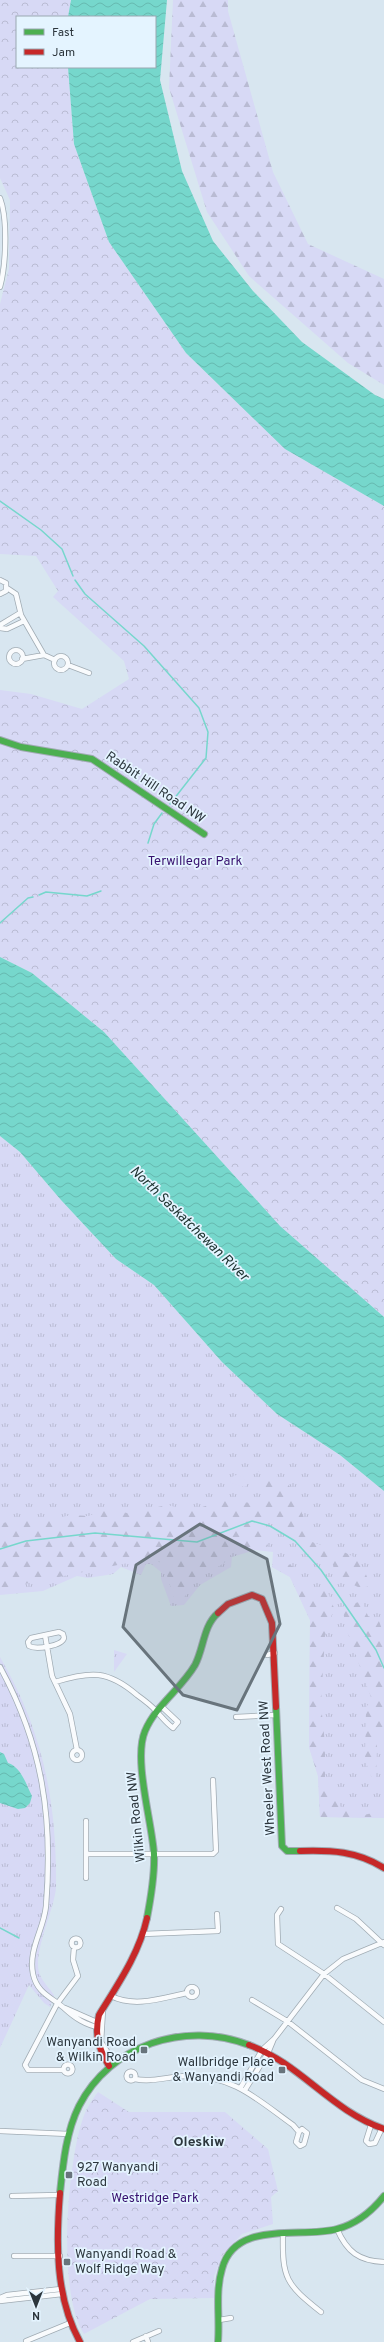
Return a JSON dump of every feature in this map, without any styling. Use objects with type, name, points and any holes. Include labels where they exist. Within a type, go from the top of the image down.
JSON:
[{"type":"street","points":[[0,198],[4,217],[4,263],[0,287]]},
{"type":"street","points":[[0,580],[6,582],[7,588],[4,593],[0,594]]},
{"type":"street","points":[[7,588],[16,594],[20,613],[44,655]]},
{"type":"street","points":[[0,626],[20,613]]},
{"type":"street","points":[[0,626],[7,629],[24,621]]},
{"type":"street","points":[[22,659],[44,655],[55,660]]},
{"type":"street","points":[[55,660],[60,656],[65,657],[68,665],[89,673]]},
{"type":"street","points":[[55,660],[55,667],[59,669],[65,668],[68,665]]},
{"type":"street","name":"Rabbit Hill Road NW","points":[[0,740],[10,744],[76,754],[92,759],[204,834]]},
{"type":"street","name":"Wilkin Road NW","points":[[98,2025],[103,2009],[130,1964],[143,1934],[151,1898],[154,1855],[141,1754],[145,1731],[159,1709],[195,1665],[211,1619],[234,1602],[252,1595],[262,1599]]},
{"type":"street","name":"Wheeler West Road NW","points":[[262,1599],[272,1623],[275,1653],[276,1715],[282,1846],[287,1851],[346,1851],[367,1856],[384,1868]]},
{"type":"street","points":[[59,1632],[63,1634],[64,1638],[60,1643],[32,1648],[28,1642],[31,1638],[45,1635],[59,1632]]},
{"type":"street","points":[[45,1635],[52,1676],[73,1724],[77,1750]]},
{"type":"street","points":[[267,1655],[275,1653]]},
{"type":"street","points":[[0,1667],[12,1688],[32,1737],[44,1791],[48,1824],[49,1863],[46,1909],[34,1946],[32,1960],[33,1973],[37,1986],[57,2004],[98,2025],[97,2045],[111,2064]]},
{"type":"street","points":[[55,1682],[78,1675],[94,1673],[109,1676],[121,1681],[159,1709]]},
{"type":"street","points":[[236,1717],[276,1715]]},
{"type":"street","points":[[87,1854],[213,1854],[216,1851],[213,1780]]},
{"type":"street","points":[[86,1821],[86,1878]]},
{"type":"street","points":[[243,2088],[265,2051],[324,1974],[343,1959],[383,1943],[356,1919],[337,1908]]},
{"type":"street","points":[[281,1909],[277,1915],[278,1944],[324,1974],[384,2022]]},
{"type":"street","points":[[143,1934],[218,1931],[217,1914]]},
{"type":"street","points":[[63,2070],[28,2070],[25,2065],[57,2004],[78,1976],[73,1960],[74,1947]]},
{"type":"street","points":[[111,1996],[121,2001],[142,2002],[187,1993]]},
{"type":"street","points":[[252,2000],[287,2021],[362,2080],[384,2089]]},
{"type":"street","points":[[80,2342],[70,2323],[62,2291],[60,2256],[60,2195],[68,2134],[85,2095],[111,2064],[154,2041],[184,2035],[199,2034],[229,2038],[265,2051],[330,2101],[371,2125],[383,2128],[375,2143],[369,2144],[366,2141],[371,2125]]},
{"type":"street","points":[[135,2078],[155,2080],[204,2076],[243,2088],[294,2125],[299,2132]]},
{"type":"street","points":[[0,2131],[68,2134]]},
{"type":"street","points":[[12,2196],[60,2195]]},
{"type":"street","points":[[218,2342],[219,2289],[224,2261],[236,2247],[256,2235],[283,2233],[308,2234],[337,2229],[353,2223],[370,2212],[384,2196]]},
{"type":"street","points":[[337,2229],[344,2245],[361,2258],[384,2262]]},
{"type":"street","points":[[283,2233],[282,2262],[285,2276],[296,2292],[321,2312]]},
{"type":"street","points":[[14,2256],[60,2256]]},
{"type":"street","points":[[0,2298],[7,2295],[62,2291]]},
{"type":"street","points":[[0,2301],[62,2291]]},
{"type":"street","points":[[219,2320],[231,2318]]},
{"type":"street","points":[[26,2341],[70,2323]]},
{"type":"street","points":[[133,2342],[159,2331]]},
{"type":"street","points":[[146,2336],[148,2342]]},
{"type":"highlighted area","points":[[200,1524],[267,1559],[280,1624],[237,1710],[183,1695],[123,1627],[136,1565]]},
{"type":"green space","name":"Terwillegar Park","points":[[0,0],[71,0],[68,16],[16,16],[16,68],[68,68],[74,144],[109,242],[186,353],[285,449],[384,506],[384,1317],[280,1226],[104,1032],[32,973],[0,957],[0,690],[31,694],[82,709],[129,679],[124,661],[53,597],[58,591],[36,556],[0,554],[0,304],[9,269],[10,200],[0,178]]},
{"type":"green space","points":[[173,0],[228,0],[228,11],[273,172],[308,244],[384,279],[384,385],[348,363],[249,276],[207,212],[169,88]]},
{"type":"green space","points":[[0,1136],[20,1152],[61,1200],[116,1259],[154,1285],[222,1362],[277,1414],[340,1455],[384,1491],[384,1818],[320,1817],[318,1776],[309,1747],[310,1620],[290,1577],[272,1567],[273,1552],[255,1550],[232,1557],[231,1567],[200,1585],[184,1605],[171,1606],[161,1579],[161,1572],[151,1564],[146,1564],[141,1575],[121,1567],[113,1574],[88,1578],[77,1576],[43,1591],[0,1595]]},
{"type":"green space","points":[[242,1455],[288,1484],[297,1499],[312,1542],[342,1551],[356,1559],[366,1574],[370,1586],[360,1588],[335,1576],[333,1565],[314,1556],[269,1516],[260,1518],[262,1531],[268,1546],[235,1550],[224,1563],[196,1580],[183,1599],[174,1598],[163,1563],[147,1559],[0,1589],[0,1524],[27,1516],[41,1522],[71,1515],[89,1516],[106,1508],[127,1513],[168,1505],[189,1511],[222,1501],[256,1503],[268,1499],[263,1476]]},
{"type":"green space","points":[[236,1475],[244,1477],[247,1486],[244,1487],[231,1483],[230,1478]]},
{"type":"green space","points":[[278,1559],[294,1567],[299,1582],[311,1591],[325,1585],[334,1608],[325,1636],[321,1704],[325,1744],[325,1780],[332,1788],[342,1810],[364,1815],[384,1810],[384,1818],[320,1817],[318,1776],[309,1747],[310,1620],[290,1577],[272,1567]]},
{"type":"green space","points":[[362,1601],[368,1616],[379,1621],[384,1635],[384,1731],[377,1743],[376,1781],[373,1781],[365,1760],[366,1707],[372,1700],[347,1631],[342,1607]]},
{"type":"green space","points":[[114,1650],[127,1654],[114,1672]]},
{"type":"green space","points":[[0,1657],[27,1712],[37,1740],[44,1768],[54,1826],[56,1887],[55,1896],[41,1944],[38,1966],[40,1975],[54,1995],[50,2007],[44,2003],[29,1985],[0,2048]]},
{"type":"green space","name":"Westridge Park","points":[[98,2092],[129,2112],[225,2112],[268,2149],[278,2191],[271,2197],[273,2224],[242,2234],[223,2254],[214,2276],[214,2298],[150,2299],[84,2334],[76,2315],[70,2290],[67,2228],[69,2196],[77,2139],[86,2111]]},
{"type":"water","points":[[71,0],[167,0],[160,80],[182,171],[213,241],[253,291],[302,342],[375,395],[384,399],[384,506],[285,449],[186,353],[109,242],[74,144],[68,68],[156,68],[156,16],[68,16]]},
{"type":"water","name":"North Saskatchewan River","points":[[0,957],[32,973],[104,1032],[280,1226],[384,1317],[384,1491],[340,1455],[277,1414],[222,1362],[154,1285],[116,1259],[61,1200],[20,1152],[0,1136]]},
{"type":"water","points":[[0,1752],[4,1754],[8,1763],[13,1765],[20,1772],[32,1796],[30,1803],[25,1808],[18,1809],[0,1803]]},
{"type":"waterway","points":[[0,501],[41,530],[62,549],[73,576]]},
{"type":"waterway","points":[[75,580],[85,594],[144,646],[199,708],[208,732],[206,758],[170,804]]},
{"type":"waterway","points":[[148,843],[154,824],[162,813]]},
{"type":"waterway","points":[[39,895],[46,892],[87,896],[101,891]]},
{"type":"waterway","points":[[0,923],[28,898],[33,897]]},
{"type":"waterway","points":[[0,1549],[26,1541],[95,1533],[197,1542],[252,1521],[270,1526],[295,1541],[321,1570],[376,1650],[384,1668]]},
{"type":"waterway","points":[[0,1928],[19,1938]]},
{"type":"traffic: fast","points":[[0,740],[21,747],[92,759],[204,834]]},
{"type":"traffic: fast","points":[[147,1918],[153,1878],[154,1854],[142,1774],[142,1743],[145,1731],[155,1713],[183,1682],[195,1665],[209,1624],[218,1613]]},
{"type":"traffic: fast","points":[[276,1707],[282,1846],[287,1851],[300,1851]]},
{"type":"traffic: fast","points":[[60,2193],[62,2171],[71,2126],[79,2106],[93,2085],[110,2067],[130,2053],[152,2043],[175,2037],[200,2035],[225,2038],[249,2045]]},
{"type":"traffic: fast","points":[[218,2342],[218,2296],[220,2278],[229,2253],[240,2243],[255,2237],[271,2234],[322,2232],[344,2227],[363,2216],[384,2196]]},
{"type":"traffic: jam","points":[[218,1613],[228,1604],[252,1595],[262,1599],[272,1623],[276,1707]]},
{"type":"traffic: jam","points":[[300,1851],[333,1851],[354,1855],[374,1862],[384,1868]]},
{"type":"traffic: jam","points":[[109,2066],[98,2042],[97,2029],[99,2015],[139,1944],[147,1918]]},
{"type":"traffic: jam","points":[[249,2045],[268,2053],[284,2063],[347,2111],[384,2129]]},
{"type":"traffic: jam","points":[[60,2193],[58,2231],[59,2269],[66,2307],[80,2342]]},
{"type":"place","name":"Wanyandi Road & Wilkin Road","points":[[144,2050]]},
{"type":"place","name":"Wallbridge Place & Wanyandi Road","points":[[282,2070]]},
{"type":"place","name":"927 Wanyandi Road","points":[[69,2175]]},
{"type":"place","name":"Wanyandi Road & Wolf Ridge Way","points":[[67,2262]]},
{"type":"district","name":"Oleskiw","points":[[199,2142]]}]
